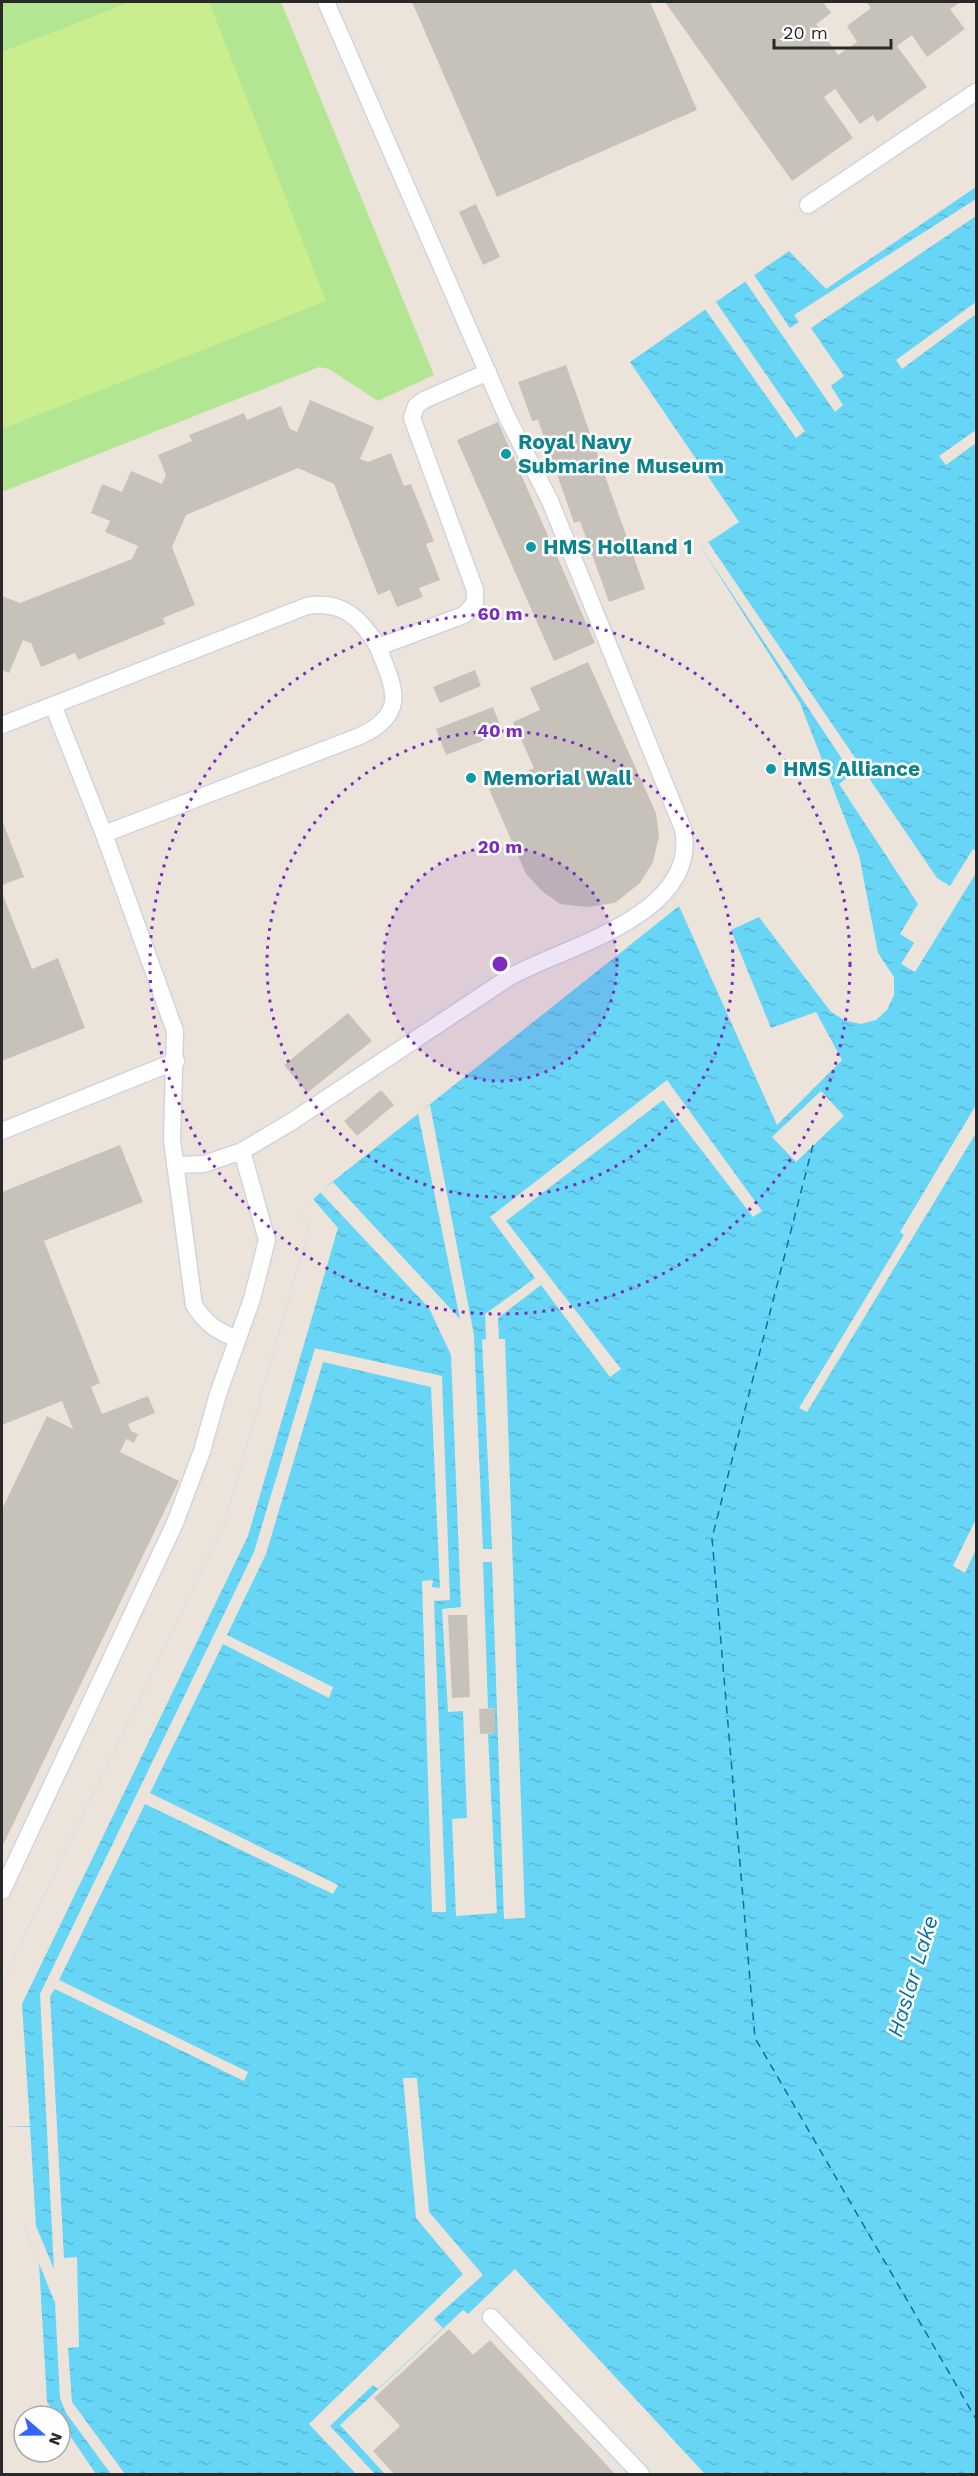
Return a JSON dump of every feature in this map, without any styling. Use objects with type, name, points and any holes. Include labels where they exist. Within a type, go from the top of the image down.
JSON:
[{"type":"lane","points":[[175,1165],[204,1164],[242,1151],[291,1122],[507,978],[606,935],[634,918],[668,888],[681,866],[685,844],[683,830],[550,501],[488,372],[326,2]]},
{"type":"lane","points":[[808,205],[976,92]]},
{"type":"lane","points":[[378,647],[458,619],[475,603],[475,590],[411,418],[416,406],[424,400],[488,372]]},
{"type":"lane","points":[[2,725],[315,604],[338,606],[352,614],[364,625],[378,647],[395,694],[390,714],[374,729],[104,834]]},
{"type":"lane","points":[[53,705],[172,1017],[176,1061],[172,1118],[175,1165],[194,1305],[204,1320],[216,1330],[237,1339]]},
{"type":"lane","points":[[2,1131],[176,1061]]},
{"type":"lane","points":[[2,1891],[175,1523],[202,1451],[264,1260],[267,1240],[242,1151]]},
{"type":"lane","points":[[491,2317],[641,2475]]},
{"type":"green space","points":[[2,2],[281,2],[434,375],[378,401],[329,369],[319,367],[2,492]]},
{"type":"green space","points":[[130,2],[209,2],[326,301],[2,429],[2,52]]},
{"type":"water","name":"Haslar Lake","points":[[976,187],[976,2474],[705,2474],[515,2269],[468,2314],[463,2310],[340,2425],[385,2474],[96,2474],[72,2439],[72,2404],[48,2404],[47,2402],[39,2263],[24,2226],[36,2226],[30,2127],[2,2127],[2,1982],[224,1525],[309,1228],[298,1214],[326,1187],[679,906],[777,1125],[842,1060],[816,1012],[771,1028],[731,930],[759,917],[831,1012],[846,1021],[861,1024],[876,1020],[887,1010],[894,995],[894,977],[878,953],[859,855],[800,703],[701,547],[739,522],[630,362],[789,251],[826,289]]},
{"type":"pier","points":[[976,199],[976,216],[811,328],[844,376],[831,386],[843,405],[835,412],[745,281],[754,275],[790,328],[799,322],[794,315]]},
{"type":"pier","points":[[716,302],[805,431],[796,438],[705,309]]},
{"type":"pier","points":[[976,302],[976,314],[902,369],[896,360]]},
{"type":"pier","points":[[976,430],[976,443],[946,465],[939,456]]},
{"type":"pier","points":[[708,542],[937,878],[950,886],[973,849],[976,851],[976,873],[915,972],[901,964],[914,943],[900,934],[918,904],[839,784],[852,774],[701,547]]},
{"type":"pier","points":[[667,1080],[762,1211],[753,1217],[663,1100],[506,1221],[621,1369],[610,1377],[541,1285],[498,1318],[499,1339],[505,1339],[525,1918],[504,1919],[492,1562],[483,1562],[488,1708],[495,1708],[495,1733],[488,1734],[497,1913],[456,1916],[452,1819],[467,1818],[463,1711],[448,1712],[442,1609],[461,1607],[451,1355],[429,1308],[320,1192],[333,1182],[460,1319],[418,1113],[430,1105],[474,1335],[483,1549],[492,1549],[482,1340],[486,1339],[485,1314],[535,1278],[490,1217]]},
{"type":"pier","points":[[821,1091],[844,1116],[796,1162],[772,1137]]},
{"type":"pier","points":[[976,1105],[976,1133],[807,1412],[799,1408],[904,1235],[900,1232]]},
{"type":"pier","points":[[313,1199],[338,1228],[248,1536],[22,2004],[30,2126],[2,2127],[2,1982],[224,1525],[309,1228],[298,1214]]},
{"type":"pier","points":[[315,1348],[442,1376],[450,1600],[434,1601],[446,1912],[432,1912],[422,1581],[433,1580],[432,1587],[440,1588],[431,1387],[323,1362],[266,1554],[227,1635],[333,1687],[329,1698],[223,1644],[150,1793],[338,1885],[333,1894],[145,1804],[59,1980],[248,2072],[244,2081],[55,1989],[50,1996],[64,2258],[77,2257],[79,2347],[68,2348],[72,2402],[125,2474],[111,2474],[72,2421],[72,2404],[62,2404],[60,2398],[55,2303],[24,2226],[36,2226],[54,2269],[40,1994],[254,1552]]},
{"type":"pier","points":[[976,1519],[976,1549],[965,1573],[953,1566]]},
{"type":"pier","points":[[403,2078],[417,2078],[429,2212],[483,2275],[434,2319],[443,2328],[378,2389],[373,2385],[330,2426],[375,2474],[356,2474],[309,2424],[463,2274],[416,2218]]},
{"type":"building","points":[[412,2],[650,2],[697,110],[497,197]]},
{"type":"building","points":[[665,2],[823,2],[831,13],[816,24],[838,55],[857,42],[847,26],[871,8],[866,2],[961,2],[950,9],[965,29],[927,57],[912,35],[897,46],[927,87],[877,122],[873,115],[860,124],[835,89],[824,97],[853,138],[792,181]]},
{"type":"building","points":[[476,204],[500,257],[483,265],[459,212]]},
{"type":"building","points":[[566,365],[645,589],[609,602],[580,521],[574,523],[538,420],[532,421],[518,382]]},
{"type":"building","points":[[310,400],[374,427],[360,459],[368,462],[391,453],[404,486],[411,484],[434,541],[426,544],[440,580],[419,588],[423,597],[397,607],[390,590],[378,595],[334,484],[298,468],[186,515],[172,547],[195,605],[163,618],[165,624],[78,660],[75,653],[41,667],[31,643],[23,640],[9,673],[2,670],[2,596],[20,603],[132,559],[138,546],[105,532],[110,521],[91,513],[102,484],[122,492],[131,471],[162,484],[166,475],[158,455],[192,441],[189,435],[244,413],[247,420],[281,406],[290,429],[297,432]]},
{"type":"building","points":[[498,422],[595,643],[554,661],[457,440]]},
{"type":"building","points":[[588,662],[656,813],[659,836],[653,862],[640,883],[615,903],[587,907],[560,904],[542,891],[526,874],[489,789],[534,768],[513,722],[540,710],[530,688]]},
{"type":"building","points":[[475,670],[481,686],[440,703],[433,687]]},
{"type":"building","points":[[493,707],[503,733],[446,755],[436,729]]},
{"type":"building","points":[[2,820],[24,877],[2,885]]},
{"type":"building","points":[[2,893],[32,969],[58,958],[85,1028],[2,1061]]},
{"type":"building","points":[[348,1013],[372,1041],[307,1093],[284,1065]]},
{"type":"building","points":[[381,1090],[394,1105],[357,1136],[344,1121]]},
{"type":"building","points":[[120,1145],[143,1202],[44,1241],[100,1383],[91,1387],[102,1414],[148,1396],[155,1413],[128,1424],[131,1431],[138,1434],[134,1443],[126,1439],[120,1452],[179,1481],[2,1847],[2,1509],[47,1416],[73,1429],[62,1401],[2,1425],[2,1192]]},
{"type":"building","points":[[448,1615],[467,1615],[470,1697],[452,1698]]},
{"type":"building","points":[[495,1708],[495,1733],[480,1734],[479,1709]]},
{"type":"building","points":[[449,2329],[473,2355],[490,2340],[615,2474],[394,2474],[373,2451],[400,2426],[374,2398]]},
{"type":"ferry route","points":[[813,1145],[712,1538],[755,2038],[976,2419]]},
{"type":"place","name":"Royal Navy Submarine Museum","points":[[506,454]]},
{"type":"place","name":"HMS Holland 1","points":[[531,547]]},
{"type":"place","name":"HMS Alliance","points":[[771,769]]},
{"type":"place","name":"Memorial Wall","points":[[471,778]]}]
